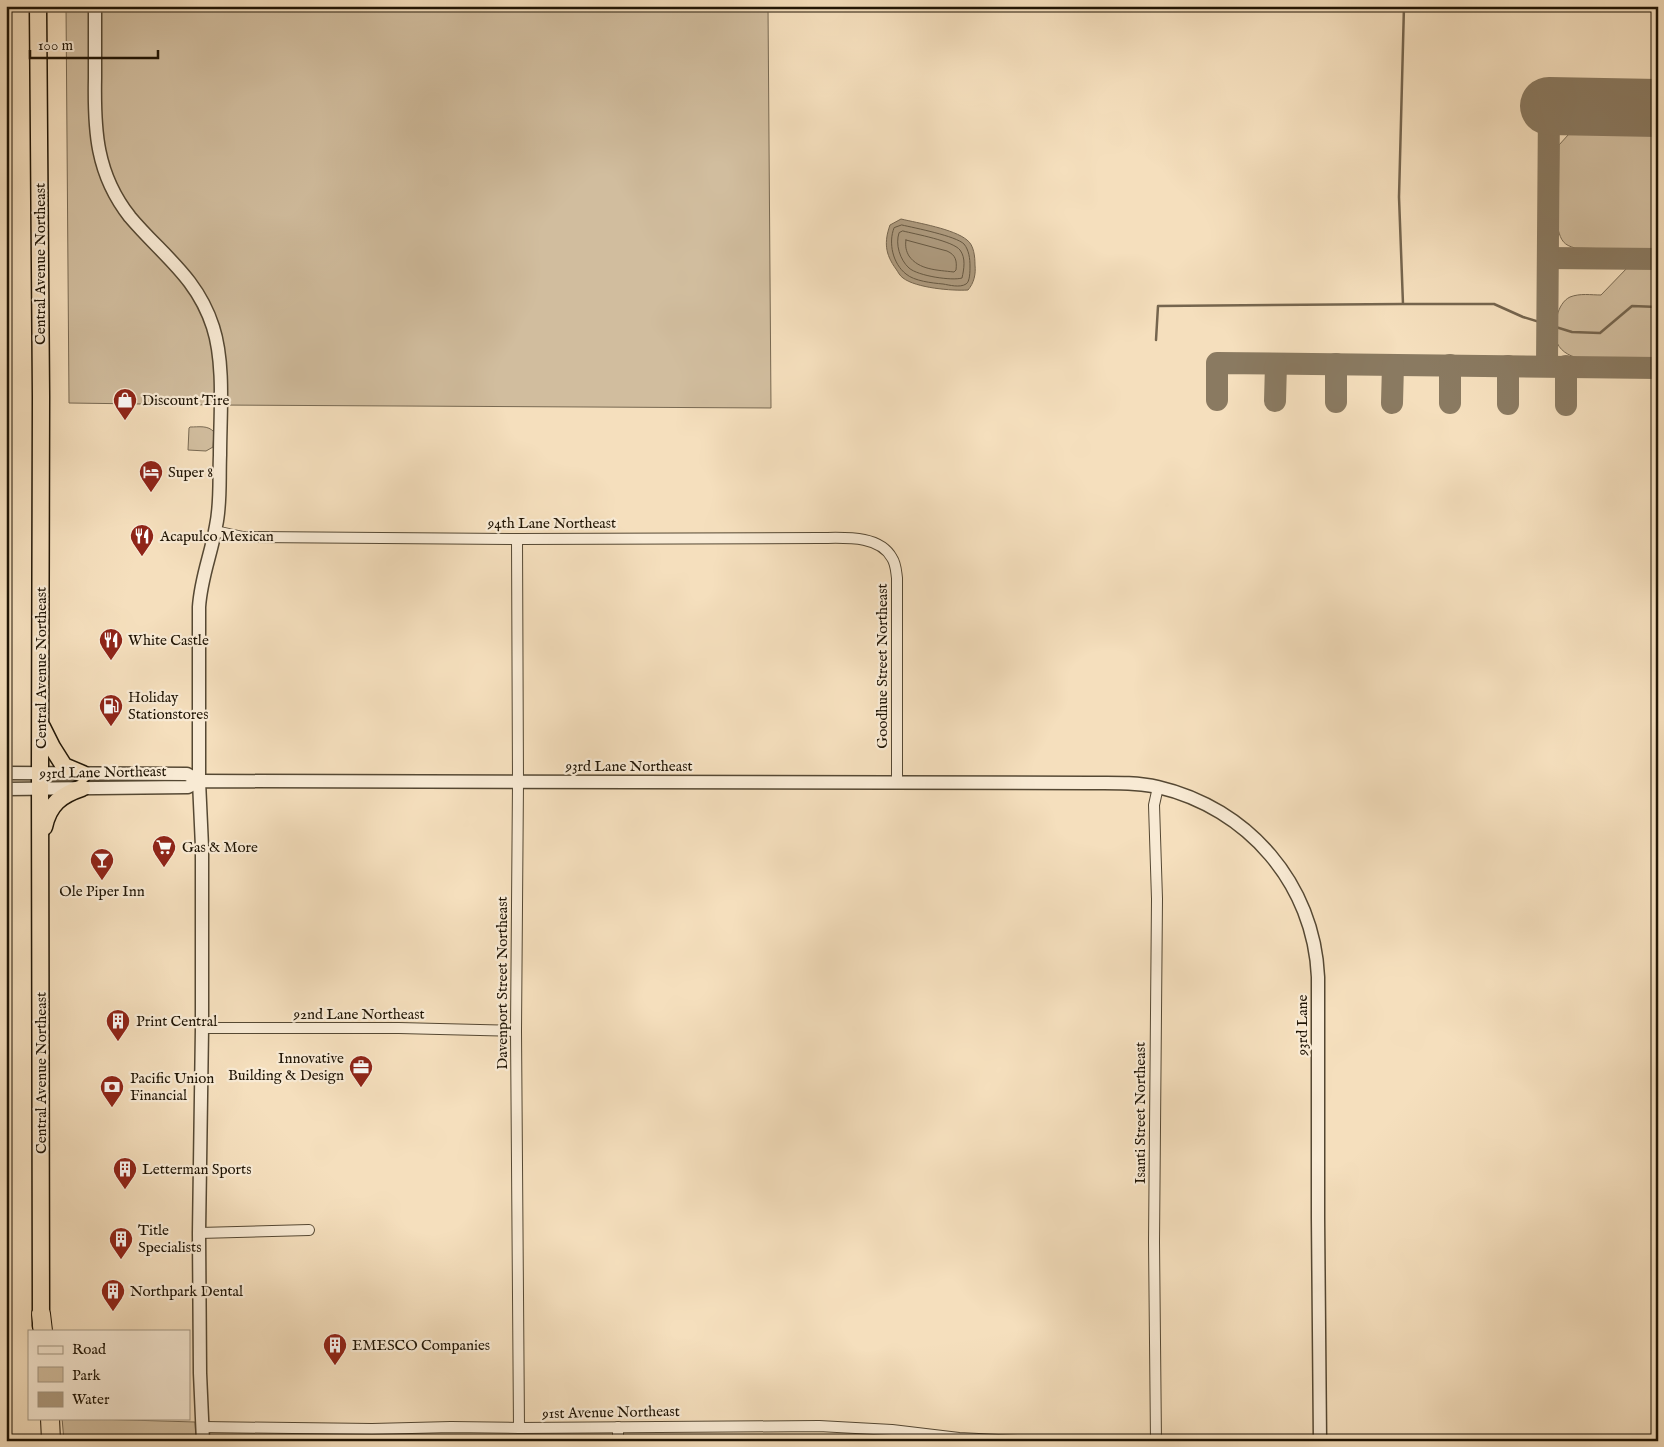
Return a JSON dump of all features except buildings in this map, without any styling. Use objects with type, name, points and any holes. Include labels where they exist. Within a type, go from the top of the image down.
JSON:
[{"type":"highway","name":"Central Avenue Northeast","points":[[38,6],[41,397],[42,1325]]},
{"type":"highway","points":[[40,841],[46,817],[57,800],[83,781],[64,766],[52,747],[41,723]]},
{"type":"highway","points":[[42,1420],[42,1441]]},
{"type":"highway","points":[[50,1420],[51,1441]]},
{"type":"street","points":[[95,6],[95,127],[104,172],[116,198],[130,217],[194,286],[207,311],[216,338],[220,366],[219,498],[215,531],[204,569],[200,593],[199,781],[202,848],[202,1028],[199,1233],[203,1441]]},
{"type":"street","name":"94th Lane Northeast","points":[[215,531],[243,537],[516,539],[846,538],[867,540],[887,551]]},
{"type":"street","name":"Davenport Street Northeast","points":[[516,539],[518,1428]]},
{"type":"street","name":"Goodhue Street Northeast","points":[[887,551],[895,566],[897,578],[897,782]]},
{"type":"street","name":"93rd Lane Northeast","points":[[6,772],[40,781]]},
{"type":"street","name":"93rd Lane Northeast","points":[[6,789],[40,781],[83,781],[187,774],[199,781],[1058,783]]},
{"type":"street","name":"93rd Lane","points":[[1058,783],[1131,784],[1158,787],[1207,804],[1243,827],[1260,842],[1286,876],[1301,904],[1313,934],[1318,977],[1320,1441]]},
{"type":"street","name":"Isanti Street Northeast","points":[[1156,1441],[1154,1242],[1157,899],[1154,806],[1158,787]]},
{"type":"street","name":"92nd Lane Northeast","points":[[202,1028],[399,1028],[516,1031]]},
{"type":"street","points":[[199,1233],[310,1230]]},
{"type":"street","name":"91st Avenue Northeast","points":[[203,1427],[372,1429],[819,1426],[1018,1441]]},
{"type":"street","points":[[618,1427],[618,1441]]},
{"type":"green space","points":[[66,6],[768,6],[771,408],[69,403]]},
{"type":"green space","points":[[1578,124],[1658,125],[1658,250],[1575,248],[1566,244],[1562,239],[1558,229],[1559,145]]},
{"type":"green space","points":[[1628,267],[1658,268],[1658,359],[1578,358],[1564,352],[1557,343],[1555,334],[1557,316],[1562,304],[1574,296],[1601,295]]},
{"type":"green space","points":[[190,427],[203,427],[212,430],[214,432],[213,447],[206,451],[188,450]]},
{"type":"green space","points":[[62,1420],[195,1422],[196,1441],[64,1441]]},
{"type":"water","points":[[901,219],[954,233],[969,242],[974,251],[975,272],[968,290],[925,286],[916,284],[901,276],[892,264],[886,242],[890,225]]},
{"type":"waterway","points":[[1404,6],[1399,197],[1403,304],[1494,304],[1523,317],[1572,332],[1600,333],[1632,306],[1658,307]]},
{"type":"waterway","points":[[1156,340],[1158,306],[1402,304]]},
{"type":"taxiway","points":[[1547,366],[1549,106]]},
{"type":"taxiway","points":[[1548,258],[1658,259]]},
{"type":"taxiway","points":[[1217,400],[1217,363],[1658,368]]},
{"type":"taxiway","points":[[1275,401],[1276,364]]},
{"type":"taxiway","points":[[1336,364],[1336,402]]},
{"type":"taxiway","points":[[1392,403],[1393,365]]},
{"type":"taxiway","points":[[1450,365],[1450,403]]},
{"type":"taxiway","points":[[1508,366],[1508,404]]},
{"type":"taxiway","points":[[1566,366],[1566,405]]},
{"type":"runway","points":[[1549,106],[1658,108]]},
{"type":"place","name":"Discount Tire","points":[[125,421]]},
{"type":"place","name":"Super 8","points":[[151,493]]},
{"type":"place","name":"Acapulco Mexican","points":[[142,557]]},
{"type":"place","name":"White Castle","points":[[111,661]]},
{"type":"place","name":"Holiday Stationstores","points":[[111,727]]},
{"type":"place","name":"Gas & More","points":[[164,868]]},
{"type":"place","name":"Ole Piper Inn","points":[[102,881]]},
{"type":"place","name":"Print Central","points":[[118,1042]]},
{"type":"place","name":"Innovative Building & Design","points":[[361,1088]]},
{"type":"place","name":"Pacific Union Financial","points":[[112,1108]]},
{"type":"place","name":"Letterman Sports","points":[[125,1190]]},
{"type":"place","name":"Title Specialists","points":[[121,1260]]},
{"type":"place","name":"Northpark Dental","points":[[113,1312]]},
{"type":"place","name":"EMESCO Companies","points":[[335,1366]]}]
